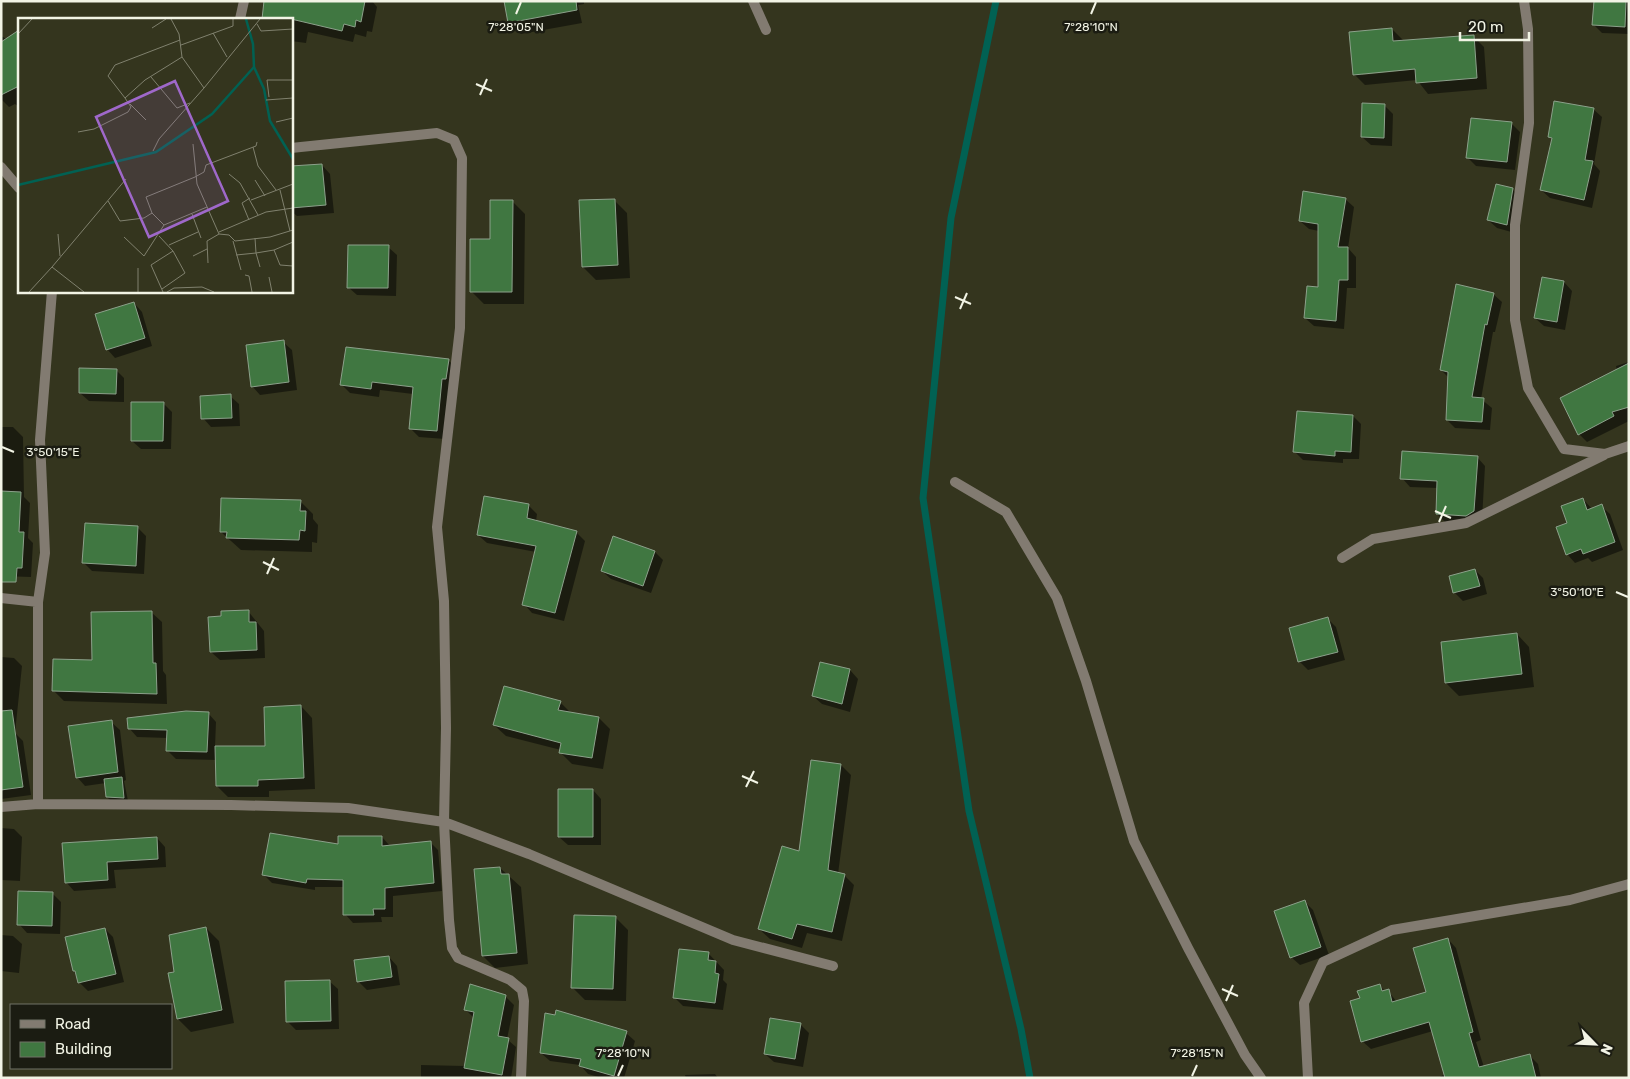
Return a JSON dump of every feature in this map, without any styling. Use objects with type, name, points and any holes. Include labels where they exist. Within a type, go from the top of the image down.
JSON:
[{"type":"street","points":[[240,18],[244,1]]},
{"type":"street","points":[[753,1],[766,30]]},
{"type":"street","points":[[1524,1],[1528,29],[1529,124],[1515,225],[1514,320],[1528,388],[1564,449],[1605,454]]},
{"type":"street","points":[[292,148],[437,133],[454,140],[462,158],[460,328],[436,527],[444,601],[446,728],[444,822],[452,948],[458,958],[510,980],[522,990],[524,1002],[521,1078]]},
{"type":"street","points":[[1,167],[18,187]]},
{"type":"street","points":[[38,804],[38,602],[45,553],[40,440],[52,292]]},
{"type":"street","points":[[1342,558],[1373,540],[1466,523],[1605,454],[1629,446]]},
{"type":"street","points":[[955,482],[1006,512],[1057,598],[1086,681],[1134,841],[1188,948],[1245,1054],[1261,1078]]},
{"type":"street","points":[[1,598],[38,602]]},
{"type":"street","points":[[1,807],[38,804],[348,808],[444,822],[529,854],[733,940],[833,966]]},
{"type":"street","points":[[1308,1078],[1304,1003],[1323,962],[1392,930],[1570,900],[1629,884]]},
{"type":"building","points":[[264,1],[365,1],[361,22],[356,20],[355,27],[344,24],[342,31],[292,18],[262,18]]},
{"type":"building","points":[[504,1],[576,1],[577,10],[508,23]]},
{"type":"building","points":[[1594,1],[1626,1],[1625,27],[1592,25]]},
{"type":"building","points":[[1392,28],[1393,41],[1474,35],[1477,78],[1416,83],[1415,69],[1353,75],[1349,32]]},
{"type":"building","points":[[18,31],[18,86],[1,95],[1,42]]},
{"type":"building","points":[[1554,101],[1594,108],[1585,160],[1593,161],[1584,200],[1540,190],[1552,138],[1548,137]]},
{"type":"building","points":[[1362,103],[1385,104],[1384,138],[1361,137]]},
{"type":"building","points":[[1471,118],[1512,122],[1507,162],[1466,158]]},
{"type":"building","points":[[322,164],[326,205],[292,208],[292,166]]},
{"type":"building","points":[[1496,184],[1513,188],[1507,225],[1487,220]]},
{"type":"building","points":[[1303,191],[1346,198],[1338,247],[1348,247],[1348,280],[1339,280],[1336,321],[1304,318],[1307,286],[1318,287],[1318,224],[1299,221]]},
{"type":"building","points":[[615,199],[618,265],[582,267],[579,200]]},
{"type":"building","points":[[490,200],[513,200],[512,292],[470,292],[470,239],[490,239]]},
{"type":"building","points":[[348,245],[389,245],[388,288],[347,288]]},
{"type":"building","points":[[1542,277],[1564,281],[1557,322],[1534,318]]},
{"type":"building","points":[[1456,284],[1494,293],[1487,325],[1485,324],[1472,397],[1484,398],[1482,422],[1446,420],[1448,372],[1440,370]]},
{"type":"building","points":[[134,302],[145,338],[106,350],[95,314]]},
{"type":"building","points":[[284,340],[289,382],[251,387],[246,345]]},
{"type":"building","points":[[346,347],[449,359],[446,379],[442,379],[437,431],[409,429],[413,387],[372,382],[371,389],[340,385]]},
{"type":"building","points":[[1629,363],[1629,407],[1612,412],[1614,416],[1578,435],[1560,398]]},
{"type":"building","points":[[79,368],[117,369],[116,394],[79,393]]},
{"type":"building","points":[[231,394],[232,418],[201,419],[200,396]]},
{"type":"building","points":[[131,402],[164,402],[163,441],[131,441]]},
{"type":"building","points":[[1297,411],[1353,415],[1351,452],[1335,451],[1335,456],[1293,452]]},
{"type":"building","points":[[1402,451],[1478,456],[1474,511],[1466,516],[1436,514],[1437,481],[1400,479]]},
{"type":"building","points":[[1,491],[21,492],[19,532],[24,532],[22,568],[17,568],[16,582],[1,582]]},
{"type":"building","points":[[484,496],[529,504],[527,518],[577,531],[555,613],[522,605],[536,546],[477,535]]},
{"type":"building","points":[[221,498],[301,500],[300,511],[306,511],[305,531],[300,530],[299,540],[226,538],[227,532],[220,532]]},
{"type":"building","points":[[1583,498],[1587,510],[1602,504],[1615,542],[1583,554],[1581,549],[1566,555],[1556,527],[1567,523],[1561,506]]},
{"type":"building","points":[[85,523],[138,526],[136,566],[82,563]]},
{"type":"building","points":[[613,536],[655,551],[643,586],[601,571]]},
{"type":"building","points":[[1475,569],[1480,586],[1453,593],[1449,576]]},
{"type":"building","points":[[249,610],[249,622],[256,622],[257,650],[210,652],[208,617],[221,616],[221,611]]},
{"type":"building","points":[[152,611],[153,663],[156,663],[157,694],[52,691],[53,659],[92,660],[91,612]]},
{"type":"building","points":[[1328,617],[1338,652],[1298,662],[1289,628]]},
{"type":"building","points":[[1517,633],[1522,674],[1445,683],[1441,642]]},
{"type":"building","points":[[820,662],[850,669],[842,704],[812,696]]},
{"type":"building","points":[[504,686],[561,701],[558,710],[599,717],[592,758],[559,753],[561,743],[493,725]]},
{"type":"building","points":[[301,705],[304,778],[258,780],[258,786],[216,786],[215,746],[265,746],[264,707]]},
{"type":"building","points":[[12,710],[23,787],[1,790],[1,711]]},
{"type":"building","points":[[186,711],[209,712],[207,752],[166,751],[167,730],[128,729],[127,718]]},
{"type":"building","points":[[112,720],[118,772],[76,778],[68,726]]},
{"type":"building","points":[[811,760],[841,764],[828,870],[845,874],[832,932],[797,924],[792,939],[758,929],[782,846],[799,851]]},
{"type":"building","points":[[122,777],[124,798],[106,797],[104,779]]},
{"type":"building","points":[[558,789],[593,789],[593,837],[558,837]]},
{"type":"building","points":[[270,833],[338,844],[338,836],[382,836],[382,846],[431,841],[434,883],[385,888],[385,909],[373,909],[374,915],[343,915],[343,880],[307,879],[306,883],[262,875]]},
{"type":"building","points":[[157,837],[158,859],[107,862],[108,880],[65,883],[62,843]]},
{"type":"building","points":[[500,867],[501,874],[509,874],[517,953],[482,956],[474,869]]},
{"type":"building","points":[[18,891],[53,892],[52,926],[17,925]]},
{"type":"building","points":[[1305,900],[1321,947],[1290,958],[1274,911]]},
{"type":"building","points":[[574,915],[616,916],[613,989],[571,988]]},
{"type":"building","points":[[206,927],[222,1010],[177,1019],[168,973],[174,972],[169,935]]},
{"type":"building","points":[[105,928],[116,974],[78,983],[75,971],[73,971],[65,937]]},
{"type":"building","points":[[1448,938],[1473,1032],[1469,1033],[1479,1067],[1530,1054],[1536,1078],[1445,1078],[1429,1022],[1361,1042],[1350,1001],[1360,998],[1357,991],[1380,984],[1382,991],[1389,989],[1392,1002],[1426,992],[1413,948]]},
{"type":"building","points":[[679,949],[709,952],[708,960],[716,961],[715,973],[719,974],[715,1003],[673,998]]},
{"type":"building","points":[[389,956],[392,977],[357,982],[354,960]]},
{"type":"building","points":[[330,980],[331,1021],[286,1022],[285,981]]},
{"type":"building","points":[[470,984],[506,995],[498,1036],[509,1038],[502,1075],[464,1068],[474,1012],[464,1010]]},
{"type":"building","points":[[556,1010],[627,1031],[614,1076],[579,1066],[581,1059],[540,1053],[545,1013],[555,1015]]},
{"type":"building","points":[[770,1018],[801,1023],[795,1059],[764,1054]]},
{"type":"waterway","points":[[996,1],[951,218],[923,498],[969,811],[1021,1029],[1030,1078]]}]
